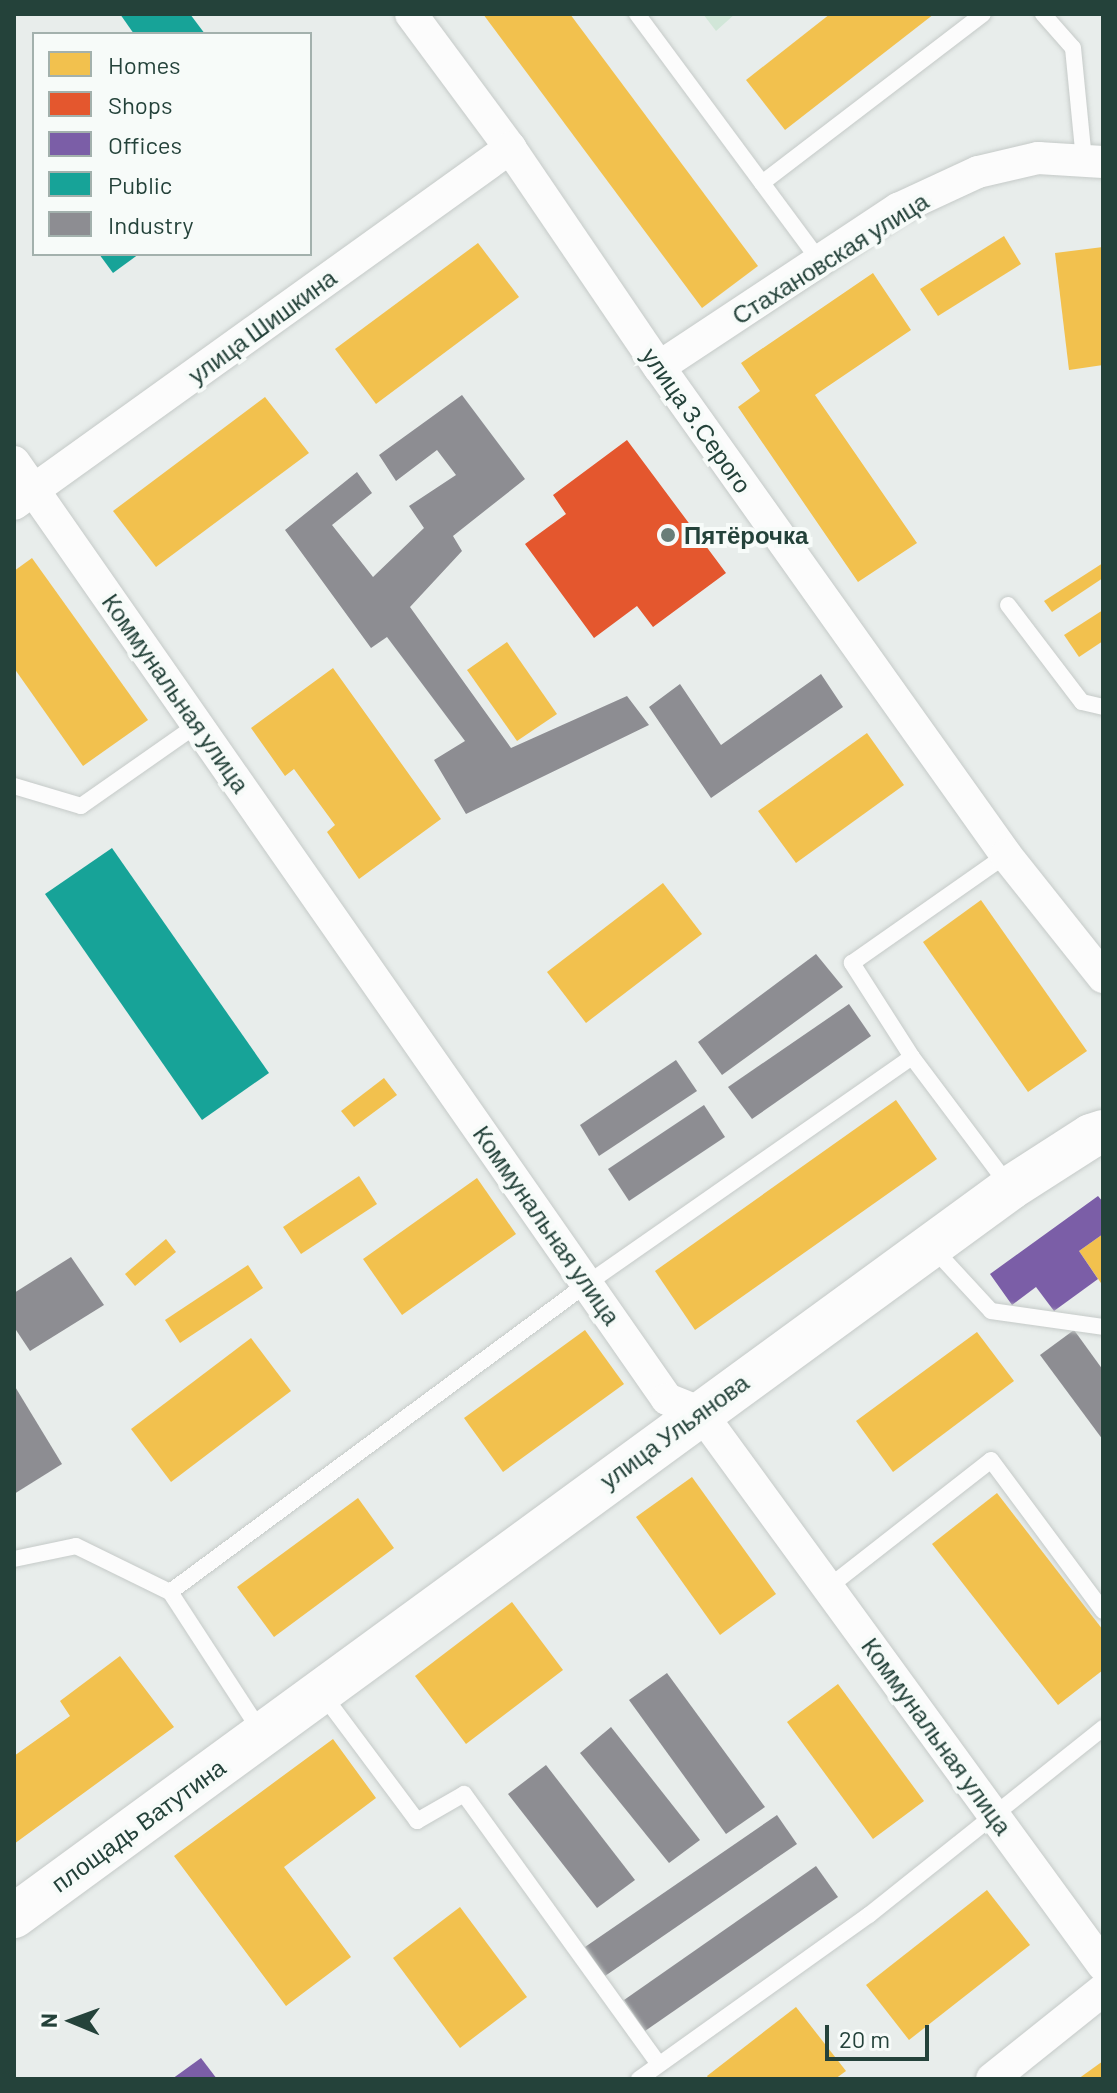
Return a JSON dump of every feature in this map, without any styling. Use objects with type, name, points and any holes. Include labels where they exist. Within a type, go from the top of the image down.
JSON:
[{"type":"street","name":"улица З.Серого","points":[[411,14],[510,148],[659,367],[1006,855],[1103,977]]},
{"type":"street","name":"улица Шишкина","points":[[24,497],[510,148]]},
{"type":"street","name":"Стахановская улица","points":[[659,367],[898,209],[978,172],[1038,158],[1094,162]]},
{"type":"street","name":"Коммунальная улица","points":[[14,462],[24,497],[198,724],[667,1399],[700,1412],[830,1586],[1103,1965]]},
{"type":"street","name":"улица Ульянова","points":[[262,1734],[1099,1123]]},
{"type":"street","name":"площадь Ватутина","points":[[14,1916],[262,1734]]},
{"type":"street","points":[[992,2079],[1103,1990]]},
{"type":"lane","points":[[637,14],[820,261]]},
{"type":"lane","points":[[762,183],[983,14]]},
{"type":"lane","points":[[1043,14],[1073,48],[1094,162]]},
{"type":"lane","points":[[1008,605],[1082,702],[1103,707]]},
{"type":"lane","points":[[14,786],[81,806],[198,724]]},
{"type":"lane","points":[[1006,855],[852,963],[912,1057],[1010,1188]]},
{"type":"lane","points":[[170,1592],[588,1283],[912,1057]]},
{"type":"lane","points":[[931,1246],[991,1311],[1103,1327]]},
{"type":"lane","points":[[830,1586],[991,1460],[1103,1611]]},
{"type":"lane","points":[[14,1559],[76,1546],[170,1592],[262,1734]]},
{"type":"lane","points":[[320,1691],[417,1821],[464,1794],[659,2064]]},
{"type":"lane","points":[[639,2079],[869,1915],[1103,1728]]},
{"type":"green space","points":[[703,14],[735,14],[716,31]]},
{"type":"building: Homes","points":[[483,14],[570,14],[758,266],[702,308]]},
{"type":"building: Homes","points":[[830,14],[934,14],[785,130],[746,80]]},
{"type":"building: Homes","points":[[1004,236],[1021,264],[938,316],[920,289]]},
{"type":"building: Homes","points":[[478,243],[519,297],[376,404],[335,349]]},
{"type":"building: Homes","points":[[1103,247],[1103,365],[1069,370],[1055,253]]},
{"type":"building: Homes","points":[[873,273],[911,330],[815,395],[917,543],[858,582],[738,407],[760,391],[741,363]]},
{"type":"building: Homes","points":[[265,397],[309,453],[156,567],[113,511]]},
{"type":"building: Homes","points":[[32,558],[148,720],[83,766],[14,668],[14,571]]},
{"type":"building: Homes","points":[[1103,563],[1103,578],[1052,612],[1044,601]]},
{"type":"building: Homes","points":[[1103,610],[1103,641],[1079,657],[1064,635]]},
{"type":"building: Homes","points":[[507,642],[557,714],[517,741],[467,670]]},
{"type":"building: Homes","points":[[333,668],[441,819],[359,879],[327,832],[335,825],[294,769],[285,776],[251,728]]},
{"type":"building: Homes","points":[[867,733],[904,785],[796,863],[758,811]]},
{"type":"building: Homes","points":[[663,883],[702,934],[586,1023],[547,972]]},
{"type":"building: Homes","points":[[981,900],[1087,1051],[1028,1092],[923,942]]},
{"type":"building: Homes","points":[[384,1078],[397,1095],[354,1127],[341,1111]]},
{"type":"building: Homes","points":[[896,1100],[937,1159],[695,1330],[655,1271]]},
{"type":"building: Homes","points":[[359,1176],[377,1204],[301,1254],[283,1227]]},
{"type":"building: Homes","points":[[477,1178],[516,1234],[402,1315],[363,1259]]},
{"type":"building: Homes","points":[[1103,1234],[1103,1286],[1079,1251]]},
{"type":"building: Homes","points":[[166,1239],[176,1252],[135,1286],[125,1274]]},
{"type":"building: Homes","points":[[248,1265],[263,1288],[180,1343],[165,1320]]},
{"type":"building: Homes","points":[[585,1330],[624,1384],[503,1472],[464,1418]]},
{"type":"building: Homes","points":[[977,1332],[1014,1381],[893,1472],[856,1421]]},
{"type":"building: Homes","points":[[251,1338],[291,1391],[171,1482],[131,1429]]},
{"type":"building: Homes","points":[[692,1477],[776,1594],[720,1635],[636,1517]]},
{"type":"building: Homes","points":[[997,1493],[1103,1630],[1103,1670],[1058,1705],[932,1544]]},
{"type":"building: Homes","points":[[358,1498],[394,1548],[274,1637],[237,1587]]},
{"type":"building: Homes","points":[[512,1602],[563,1670],[466,1744],[415,1676]]},
{"type":"building: Homes","points":[[120,1656],[174,1727],[14,1844],[14,1756],[70,1716],[60,1701]]},
{"type":"building: Homes","points":[[838,1684],[924,1801],[873,1839],[787,1722]]},
{"type":"building: Homes","points":[[333,1739],[376,1798],[284,1867],[351,1957],[286,2006],[174,1856]]},
{"type":"building: Homes","points":[[987,1890],[1030,1945],[909,2040],[866,1985]]},
{"type":"building: Homes","points":[[460,1907],[527,1997],[460,2048],[393,1958]]},
{"type":"building: Homes","points":[[796,2007],[846,2071],[835,2079],[709,2079],[707,2076]]},
{"type":"building: Homes","points":[[1103,2061],[1103,2079],[1078,2079]]},
{"type":"building: Shops","points":[[627,440],[726,573],[653,627],[637,606],[594,638],[525,544],[566,514],[553,495]]},
{"type":"building: Offices","points":[[1098,1196],[1103,1202],[1103,1234],[1079,1251],[1098,1279],[1054,1311],[1036,1287],[1012,1305],[990,1274]]},
{"type":"building: Offices","points":[[201,2058],[217,2079],[172,2079]]},
{"type":"building: Public","points":[[120,14],[190,14],[204,32],[133,32]]},
{"type":"building: Public","points":[[100,256],[136,256],[113,273]]},
{"type":"building: Public","points":[[112,848],[269,1073],[202,1120],[45,894]]},
{"type":"building: Industry","points":[[462,395],[525,479],[453,536],[462,551],[410,607],[511,748],[627,696],[649,725],[466,814],[434,760],[465,741],[387,637],[371,648],[285,530],[357,472],[372,493],[332,525],[373,577],[424,528],[409,506],[456,475],[437,450],[396,481],[379,455]]},
{"type":"building: Industry","points":[[821,674],[843,707],[711,798],[649,707],[680,684],[721,745]]},
{"type":"building: Industry","points":[[816,954],[843,987],[722,1075],[698,1042]]},
{"type":"building: Industry","points":[[849,1004],[871,1036],[752,1119],[728,1087]]},
{"type":"building: Industry","points":[[676,1060],[697,1091],[599,1156],[580,1125]]},
{"type":"building: Industry","points":[[704,1105],[725,1137],[629,1201],[608,1169]]},
{"type":"building: Industry","points":[[71,1257],[104,1305],[30,1351],[14,1327],[14,1293]]},
{"type":"building: Industry","points":[[1074,1330],[1103,1370],[1103,1440],[1040,1355]]},
{"type":"building: Industry","points":[[14,1385],[62,1464],[14,1494]]},
{"type":"building: Industry","points":[[667,1673],[765,1807],[726,1834],[629,1700]]},
{"type":"building: Industry","points":[[611,1727],[700,1840],[669,1863],[580,1753]]},
{"type":"building: Industry","points":[[546,1765],[635,1880],[597,1908],[508,1794]]},
{"type":"building: Industry","points":[[777,1815],[797,1844],[605,1976],[585,1947]]},
{"type":"building: Industry","points":[[816,1866],[838,1897],[645,2031],[624,2000]]},
{"type":"place","name":"Пятёрочка","points":[[668,535]]}]
